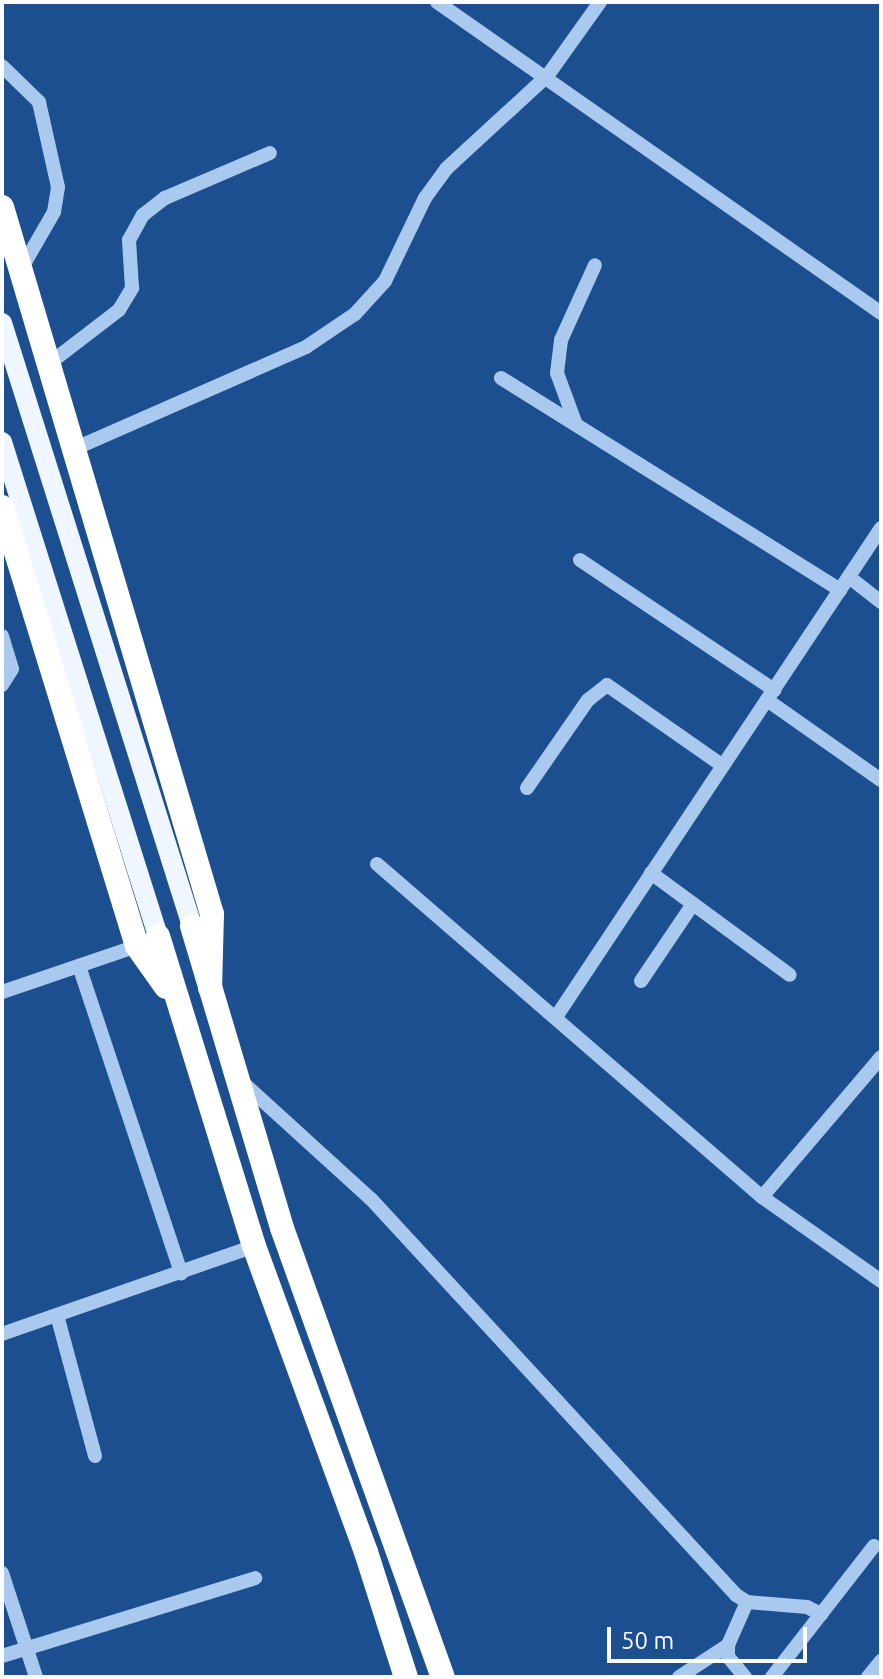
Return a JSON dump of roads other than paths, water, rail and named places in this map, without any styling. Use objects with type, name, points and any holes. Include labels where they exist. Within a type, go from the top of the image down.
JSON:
[{"type":"highway","points":[[2,207],[46,366],[76,448],[212,914],[210,988]]},
{"type":"highway","points":[[3,514],[147,941],[179,1005],[254,1246],[366,1552],[406,1677]]},
{"type":"highway","points":[[192,926],[282,1228],[443,1677]]},
{"type":"main road","points":[[2,323],[192,926]]},
{"type":"main road","points":[[2,442],[147,941]]},
{"type":"street","points":[[437,2],[548,75],[881,313]]},
{"type":"street","points":[[76,448],[306,347],[355,314],[385,281],[425,198],[447,168],[548,75],[600,2]]},
{"type":"street","points":[[2,66],[39,102],[58,187],[54,212],[20,271]]},
{"type":"street","points":[[46,366],[119,310],[132,288],[129,240],[143,215],[165,198],[270,153]]},
{"type":"street","points":[[578,426],[557,373],[561,340],[595,265]]},
{"type":"street","points":[[501,378],[844,583],[881,602]]},
{"type":"street","points":[[556,1017],[881,528]]},
{"type":"street","points":[[580,560],[770,695],[881,780]]},
{"type":"street","points":[[2,636],[12,669],[2,685]]},
{"type":"street","points":[[527,788],[588,700],[607,685],[723,766]]},
{"type":"street","points":[[377,864],[762,1197],[881,1281]]},
{"type":"street","points":[[651,873],[790,975]]},
{"type":"street","points":[[641,981],[693,904]]},
{"type":"street","points":[[2,992],[147,941]]},
{"type":"street","points":[[79,966],[181,1273]]},
{"type":"street","points":[[762,1197],[881,1057]]},
{"type":"street","points":[[237,1077],[371,1199],[747,1602],[807,1607],[821,1614]]},
{"type":"street","points":[[2,1334],[254,1246]]},
{"type":"street","points":[[57,1315],[95,1456]]},
{"type":"street","points":[[772,1677],[874,1546]]},
{"type":"street","points":[[2,1573],[36,1677]]},
{"type":"street","points":[[2,1656],[255,1578]]},
{"type":"street","points":[[745,1677],[728,1657],[728,1645],[747,1602]]},
{"type":"street","points":[[679,1677],[728,1645]]},
{"type":"street","points":[[868,1677],[881,1661]]}]
